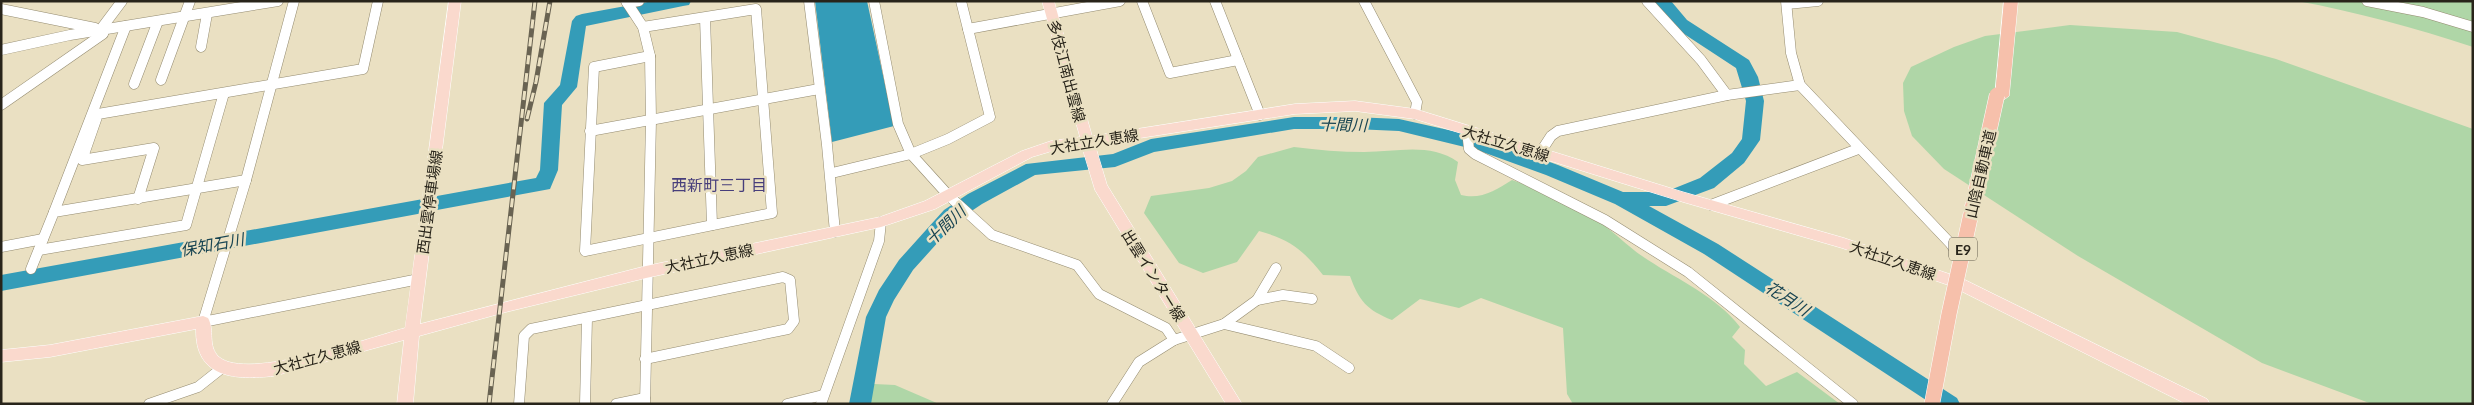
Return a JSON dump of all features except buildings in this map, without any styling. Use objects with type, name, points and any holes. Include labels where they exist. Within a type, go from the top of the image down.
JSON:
[{"type":"highway","name":"山陰自動車道","points":[[1940,404],[2000,96],[2008,7]]},
{"type":"highway","name":"山陰自動車道","points":[[1932,404],[1948,314],[2000,96]]},
{"type":"main road","name":"西出雲停車場線","points":[[405,404],[412,331],[455,1]]},
{"type":"main road","name":"多伎江南出雲線","points":[[1048,1],[1088,148]]},
{"type":"main road","name":"大社立久恵線","points":[[222,368],[239,372],[274,370],[412,331],[646,272],[881,222],[949,196],[1027,154],[1051,146],[1088,148],[1294,109],[1355,106],[1415,114],[1683,197],[1844,243],[1956,282],[2013,312],[2202,404]]},
{"type":"main road","name":"出雲インター線","points":[[1088,148],[1100,186],[1117,216],[1234,404]]},
{"type":"main road","points":[[1,356],[50,351],[204,322],[202,340],[205,352],[222,368]]},
{"type":"street","points":[[1,106],[103,34],[101,30],[122,1]]},
{"type":"street","points":[[161,80],[190,1]]},
{"type":"street","points":[[1,50],[101,30],[207,14],[244,4],[278,1]]},
{"type":"street","points":[[294,1],[246,180],[204,322],[419,278]]},
{"type":"street","points":[[138,199],[154,148],[82,160],[93,120],[98,114],[363,69],[378,1]]},
{"type":"street","points":[[616,404],[645,401],[645,305],[649,238],[651,120],[650,56],[643,27],[626,2],[639,1]]},
{"type":"street","points":[[809,1],[818,89],[832,173],[835,232]]},
{"type":"street","points":[[874,1],[898,124],[911,154],[949,196],[992,235],[1077,265],[1099,294],[1166,328],[1174,340]]},
{"type":"street","points":[[832,173],[911,154],[948,139],[990,117],[961,1]]},
{"type":"street","points":[[968,29],[1120,1]]},
{"type":"street","points":[[1142,1],[1170,73],[1238,60]]},
{"type":"street","points":[[1215,1],[1260,115]]},
{"type":"street","points":[[1364,1],[1416,102],[1415,114]]},
{"type":"street","points":[[1647,1],[1701,60],[1727,95]]},
{"type":"street","points":[[1818,1],[1786,3],[1788,48],[1792,67],[1800,85],[1858,149],[1950,243],[1958,254],[1960,265],[1956,282]]},
{"type":"street","points":[[2367,1],[2423,12],[2473,27]]},
{"type":"street","points":[[1,9],[101,30]]},
{"type":"street","points":[[643,27],[756,9],[772,212],[585,251],[594,67],[650,56]]},
{"type":"street","points":[[201,47],[207,14]]},
{"type":"street","points":[[704,18],[712,225]]},
{"type":"street","points":[[134,84],[158,21]]},
{"type":"street","points":[[31,270],[93,120],[126,26]]},
{"type":"street","points":[[1540,153],[1551,136],[1558,131],[1727,95],[1800,85]]},
{"type":"street","points":[[590,131],[818,89]]},
{"type":"street","points":[[39,250],[186,225],[224,92]]},
{"type":"street","points":[[1467,131],[1469,149],[1475,154],[1605,220],[1688,272],[1853,404]]},
{"type":"street","points":[[1710,205],[1858,149]]},
{"type":"street","points":[[54,212],[246,180]]},
{"type":"street","points":[[787,404],[822,399],[879,241],[881,222]]},
{"type":"street","points":[[1,247],[44,239]]},
{"type":"street","points":[[1112,404],[1139,362],[1174,340],[1224,324],[1257,300],[1276,268]]},
{"type":"street","points":[[519,404],[524,336],[531,329],[783,276],[790,280],[794,321],[788,329],[646,360]]},
{"type":"street","points":[[1257,300],[1283,295],[1312,299]]},
{"type":"street","points":[[585,404],[588,318]]},
{"type":"street","points":[[1224,324],[1316,346],[1349,368]]},
{"type":"street","points":[[149,404],[198,387],[222,368]]},
{"type":"green space","points":[[2297,1],[2473,1],[2473,47],[2386,21]]},
{"type":"green space","points":[[2070,25],[2177,32],[2276,59],[2473,129],[2473,404],[2372,404],[2262,363],[2078,256],[1944,169],[1912,136],[1904,111],[1903,83],[1911,67],[1954,47],[1985,36]]},
{"type":"green space","points":[[1294,147],[1347,152],[1424,150],[1436,152],[1458,162],[1455,180],[1461,195],[1482,195],[1512,180],[1557,198],[1599,222],[1641,256],[1720,306],[1740,327],[1732,337],[1745,350],[1744,364],[1766,386],[1797,372],[1840,404],[1573,404],[1567,394],[1563,328],[1481,298],[1459,308],[1420,299],[1392,320],[1365,304],[1350,276],[1323,275],[1309,258],[1288,242],[1259,231],[1237,262],[1203,273],[1179,263],[1144,213],[1151,196],[1209,188],[1232,181],[1246,171],[1258,157]]},
{"type":"green space","points":[[874,384],[895,385],[939,404],[853,404],[854,397]]},
{"type":"water","points":[[815,1],[867,1],[894,126],[832,142]]},
{"type":"waterway","name":"保知石川","points":[[437,203],[543,184],[549,170],[553,103],[568,87],[578,25],[582,20],[683,1]]},
{"type":"waterway","name":"十間川","points":[[860,404],[876,317],[886,296],[906,265],[951,215],[975,199],[1032,169],[1115,160],[1151,146],[1294,123],[1354,123],[1399,125],[1480,144],[1552,170],[1621,199],[1666,199],[1707,183],[1738,158],[1751,140],[1755,101],[1749,77],[1743,64],[1681,24],[1662,1]]},
{"type":"waterway","name":"花月川","points":[[1622,200],[1711,249],[1950,404]]},
{"type":"waterway","name":"保知石川","points":[[1,283],[423,206]]},
{"type":"railway","points":[[489,404],[535,1]]},
{"type":"railway","points":[[527,119],[536,82],[550,1]]},
{"type":"district","name":"西新町三丁目","points":[[719,184]]}]
